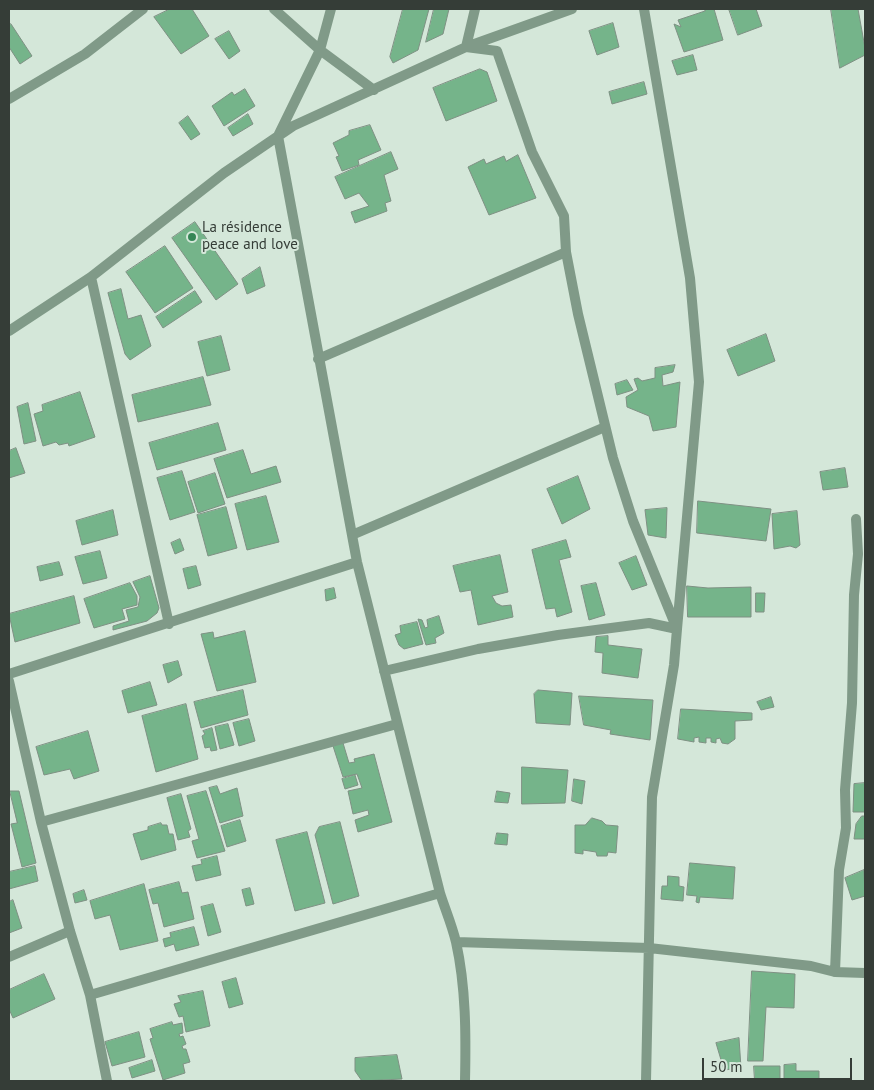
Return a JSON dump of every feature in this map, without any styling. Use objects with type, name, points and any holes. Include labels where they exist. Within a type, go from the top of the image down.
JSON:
[{"type":"street","points":[[9,99],[85,54],[142,9]]},
{"type":"street","points":[[274,9],[320,50],[374,90]]},
{"type":"street","points":[[331,9],[320,50],[278,136],[357,562],[440,894],[456,942],[463,992],[466,1037],[465,1081]]},
{"type":"street","points":[[466,47],[475,9]]},
{"type":"street","points":[[9,331],[91,277],[224,172],[278,136],[466,47],[572,9]]},
{"type":"street","points":[[644,9],[690,278],[699,382],[674,665],[652,797],[646,1081]]},
{"type":"street","points":[[466,47],[497,52],[532,152],[564,216],[566,252],[578,314],[613,458],[633,521],[677,629]]},
{"type":"street","points":[[318,359],[566,252]]},
{"type":"street","points":[[91,277],[169,624]]},
{"type":"street","points":[[352,535],[605,427]]},
{"type":"street","points":[[835,972],[839,870],[846,828],[845,790],[852,703],[854,595],[858,554],[856,519]]},
{"type":"street","points":[[9,674],[357,562]]},
{"type":"street","points":[[384,671],[478,649],[558,635],[648,623],[677,629]]},
{"type":"street","points":[[9,681],[12,701],[41,822],[70,931],[90,995],[107,1081]]},
{"type":"street","points":[[41,822],[397,724]]},
{"type":"street","points":[[90,995],[440,894]]},
{"type":"street","points":[[9,957],[70,931]]},
{"type":"street","points":[[456,942],[649,948],[811,966],[835,972],[865,973]]},
{"type":"building","points":[[170,9],[192,9],[209,36],[181,54],[154,17]]},
{"type":"building","points":[[403,9],[429,9],[418,50],[393,63],[390,57]]},
{"type":"building","points":[[434,9],[449,9],[443,34],[426,42]]},
{"type":"building","points":[[704,9],[714,9],[723,40],[684,52],[674,24],[681,27],[678,20],[705,11]]},
{"type":"building","points":[[729,9],[756,9],[762,26],[738,35]]},
{"type":"building","points":[[831,9],[858,9],[865,48],[865,55],[840,68]]},
{"type":"building","points":[[613,23],[619,47],[597,55],[589,31]]},
{"type":"building","points":[[11,24],[32,56],[20,64],[9,47],[9,25]]},
{"type":"building","points":[[229,31],[240,51],[229,59],[215,39]]},
{"type":"building","points":[[693,55],[697,70],[677,75],[672,61]]},
{"type":"building","points":[[480,69],[487,72],[497,101],[446,121],[433,88]]},
{"type":"building","points":[[644,82],[647,94],[612,104],[609,92]]},
{"type":"building","points":[[245,89],[255,106],[224,126],[212,106],[232,92],[234,95]]},
{"type":"building","points":[[248,114],[253,124],[233,136],[228,128]]},
{"type":"building","points":[[188,116],[200,134],[191,140],[179,123]]},
{"type":"building","points":[[370,125],[381,150],[358,160],[359,165],[342,171],[336,157],[339,156],[333,143],[349,135],[349,131]]},
{"type":"building","points":[[391,152],[398,169],[384,175],[391,201],[385,203],[387,211],[355,223],[351,212],[369,206],[359,193],[345,199],[335,177]]},
{"type":"building","points":[[518,155],[536,198],[489,215],[468,167],[484,159],[486,164],[504,156],[506,161]]},
{"type":"building","points":[[195,222],[238,284],[216,300],[172,238]]},
{"type":"building","points":[[165,246],[193,288],[155,313],[126,272]]},
{"type":"building","points":[[260,267],[265,286],[247,294],[242,279]]},
{"type":"building","points":[[121,289],[128,319],[141,315],[151,346],[130,360],[125,354],[108,293]]},
{"type":"building","points":[[195,291],[202,302],[163,328],[156,317]]},
{"type":"building","points":[[766,334],[775,361],[738,376],[727,350]]},
{"type":"building","points":[[221,336],[230,370],[207,376],[198,342]]},
{"type":"building","points":[[675,365],[673,372],[662,375],[663,386],[680,382],[676,427],[653,431],[649,416],[627,407],[626,397],[638,390],[634,379],[638,378],[642,381],[655,378],[655,368]]},
{"type":"building","points":[[203,377],[211,405],[138,422],[132,395]]},
{"type":"building","points":[[627,380],[633,390],[617,395],[615,384]]},
{"type":"building","points":[[80,392],[95,437],[69,446],[68,443],[59,445],[56,442],[43,446],[34,414],[43,411],[42,405]]},
{"type":"building","points":[[28,403],[36,441],[24,444],[17,407]]},
{"type":"building","points":[[218,423],[226,450],[157,470],[149,443]]},
{"type":"building","points":[[16,448],[25,473],[9,478],[9,451]]},
{"type":"building","points":[[243,450],[251,474],[276,466],[281,482],[227,498],[214,459]]},
{"type":"building","points":[[845,468],[848,487],[823,490],[820,472]]},
{"type":"building","points":[[182,471],[195,512],[170,520],[157,478]]},
{"type":"building","points":[[215,473],[225,504],[198,513],[188,482]]},
{"type":"building","points":[[578,476],[590,509],[562,524],[547,489]]},
{"type":"building","points":[[266,496],[279,542],[247,550],[235,504]]},
{"type":"building","points":[[698,501],[771,509],[766,541],[697,533]]},
{"type":"building","points":[[226,507],[237,548],[208,556],[197,515]]},
{"type":"building","points":[[667,508],[666,538],[648,535],[645,510]]},
{"type":"building","points":[[113,510],[118,535],[82,545],[76,521]]},
{"type":"building","points":[[797,511],[800,545],[796,548],[790,546],[774,549],[772,514]]},
{"type":"building","points":[[180,539],[184,550],[175,554],[171,543]]},
{"type":"building","points":[[566,540],[571,557],[559,560],[572,612],[557,617],[555,608],[546,609],[532,550]]},
{"type":"building","points":[[100,551],[107,578],[83,584],[75,557]]},
{"type":"building","points":[[500,555],[508,592],[492,596],[496,603],[502,606],[511,605],[513,617],[478,625],[471,590],[460,592],[453,566]]},
{"type":"building","points":[[636,556],[647,585],[632,590],[619,563]]},
{"type":"building","points":[[59,562],[63,575],[40,581],[37,567]]},
{"type":"building","points":[[196,566],[201,585],[188,589],[183,569]]},
{"type":"building","points":[[150,576],[159,608],[157,613],[147,621],[113,630],[113,626],[129,621],[126,610],[138,607],[140,597],[133,582]]},
{"type":"building","points":[[130,583],[137,596],[137,605],[122,609],[125,619],[94,628],[84,599]]},
{"type":"building","points":[[596,583],[605,615],[589,620],[581,586]]},
{"type":"building","points":[[687,586],[708,588],[751,587],[751,617],[688,617]]},
{"type":"building","points":[[334,588],[336,598],[326,601],[325,590]]},
{"type":"building","points":[[756,593],[765,593],[764,612],[756,612]]},
{"type":"building","points":[[74,596],[80,623],[15,642],[9,614]]},
{"type":"building","points":[[439,616],[444,633],[435,638],[436,643],[426,645],[418,619],[422,620],[425,628],[428,627],[427,620]]},
{"type":"building","points":[[417,622],[423,644],[404,649],[399,645],[395,635],[401,633],[400,626]]},
{"type":"building","points":[[245,631],[256,682],[217,691],[201,634],[213,632],[214,638]]},
{"type":"building","points":[[608,636],[608,645],[642,649],[638,678],[602,673],[603,653],[595,652],[596,637]]},
{"type":"building","points":[[178,661],[182,675],[168,683],[163,665]]},
{"type":"building","points":[[150,682],[157,705],[128,713],[122,691]]},
{"type":"building","points":[[243,690],[248,715],[201,728],[194,702]]},
{"type":"building","points":[[538,690],[572,693],[570,725],[536,723],[534,694]]},
{"type":"building","points":[[579,696],[653,700],[650,740],[610,734],[611,730],[584,725]]},
{"type":"building","points":[[771,697],[774,707],[761,710],[757,702]]},
{"type":"building","points":[[186,704],[198,759],[156,772],[142,716]]},
{"type":"building","points":[[681,709],[752,713],[752,720],[735,721],[735,739],[728,744],[722,743],[720,738],[716,739],[716,743],[711,742],[711,738],[706,738],[706,743],[699,742],[699,737],[694,738],[694,742],[678,739]]},
{"type":"building","points":[[249,719],[255,741],[239,746],[233,723]]},
{"type":"building","points":[[228,724],[234,745],[220,749],[215,727]]},
{"type":"building","points":[[212,728],[217,750],[211,751],[210,747],[205,748],[202,736],[205,734],[203,731]]},
{"type":"building","points":[[88,731],[99,771],[74,779],[70,769],[44,775],[36,747]]},
{"type":"building","points":[[343,743],[349,763],[355,762],[354,759],[374,754],[392,822],[358,832],[355,820],[369,815],[368,810],[353,814],[348,791],[362,788],[357,774],[343,777],[333,746]]},
{"type":"building","points":[[522,767],[568,770],[565,803],[522,804]]},
{"type":"building","points":[[355,775],[358,785],[345,789],[342,779]]},
{"type":"building","points":[[574,779],[585,781],[582,804],[572,801]]},
{"type":"building","points":[[865,783],[865,812],[853,812],[854,784]]},
{"type":"building","points":[[217,786],[220,794],[237,788],[243,816],[220,823],[209,788]]},
{"type":"building","points":[[10,791],[19,791],[36,863],[22,867],[11,824],[17,823]]},
{"type":"building","points":[[206,791],[225,851],[197,858],[192,841],[199,839],[187,796]]},
{"type":"building","points":[[497,791],[510,793],[508,803],[495,802]]},
{"type":"building","points":[[181,794],[191,829],[188,831],[190,837],[178,840],[167,798]]},
{"type":"building","points":[[862,816],[865,816],[865,839],[854,839],[856,824]]},
{"type":"building","points":[[592,818],[602,821],[606,825],[618,826],[616,853],[608,852],[607,856],[597,856],[596,852],[583,850],[583,854],[575,853],[575,825],[585,825]]},
{"type":"building","points":[[240,820],[246,841],[227,847],[221,826]]},
{"type":"building","points":[[340,822],[359,896],[333,904],[315,835],[319,827]]},
{"type":"building","points":[[161,823],[162,825],[167,825],[169,834],[173,834],[176,850],[141,860],[133,834],[148,830],[148,827]]},
{"type":"building","points":[[307,832],[325,903],[295,911],[276,840]]},
{"type":"building","points":[[497,833],[508,834],[507,845],[495,844]]},
{"type":"building","points":[[217,856],[221,875],[196,881],[192,866],[202,864],[201,860]]},
{"type":"building","points":[[690,863],[735,867],[733,899],[700,897],[699,903],[696,902],[697,896],[687,895]]},
{"type":"building","points":[[35,866],[38,881],[9,889],[9,872]]},
{"type":"building","points":[[864,870],[865,896],[852,900],[845,878]]},
{"type":"building","points":[[668,876],[679,877],[679,886],[684,887],[683,901],[661,899],[662,886],[667,886]]},
{"type":"building","points":[[179,882],[182,893],[188,892],[194,919],[164,927],[158,903],[153,904],[149,890]]},
{"type":"building","points":[[144,884],[158,941],[120,950],[110,915],[95,919],[90,901]]},
{"type":"building","points":[[250,888],[254,904],[246,906],[242,890]]},
{"type":"building","points":[[84,890],[87,900],[75,903],[73,894]]},
{"type":"building","points":[[13,900],[22,928],[9,933],[9,902]]},
{"type":"building","points":[[213,904],[221,932],[208,936],[201,907]]},
{"type":"building","points":[[194,927],[199,945],[176,951],[174,944],[165,947],[163,939],[171,937],[170,933]]},
{"type":"building","points":[[752,971],[795,974],[794,1008],[766,1007],[763,1061],[748,1061]]},
{"type":"building","points":[[44,974],[55,999],[13,1018],[9,1009],[9,990]]},
{"type":"building","points":[[236,978],[243,1004],[229,1008],[222,982]]},
{"type":"building","points":[[203,991],[210,1026],[186,1032],[183,1016],[179,1017],[174,1004],[181,1002],[178,996]]},
{"type":"building","points":[[172,1022],[173,1025],[182,1023],[183,1033],[179,1034],[180,1037],[183,1036],[186,1044],[182,1046],[183,1049],[186,1049],[190,1062],[183,1064],[185,1073],[163,1080],[150,1039],[153,1038],[150,1029]]},
{"type":"building","points":[[139,1032],[145,1057],[112,1066],[105,1042]]},
{"type":"building","points":[[739,1038],[741,1068],[724,1070],[716,1043]]},
{"type":"building","points":[[397,1055],[402,1079],[362,1081],[355,1071],[355,1058]]},
{"type":"building","points":[[152,1060],[155,1071],[132,1078],[129,1068]]},
{"type":"building","points":[[796,1064],[796,1071],[819,1071],[819,1081],[784,1081],[784,1065]]},
{"type":"building","points":[[754,1066],[780,1066],[780,1081],[755,1081]]},
{"type":"place","name":"La résidence peace and love","points":[[192,237]]}]
